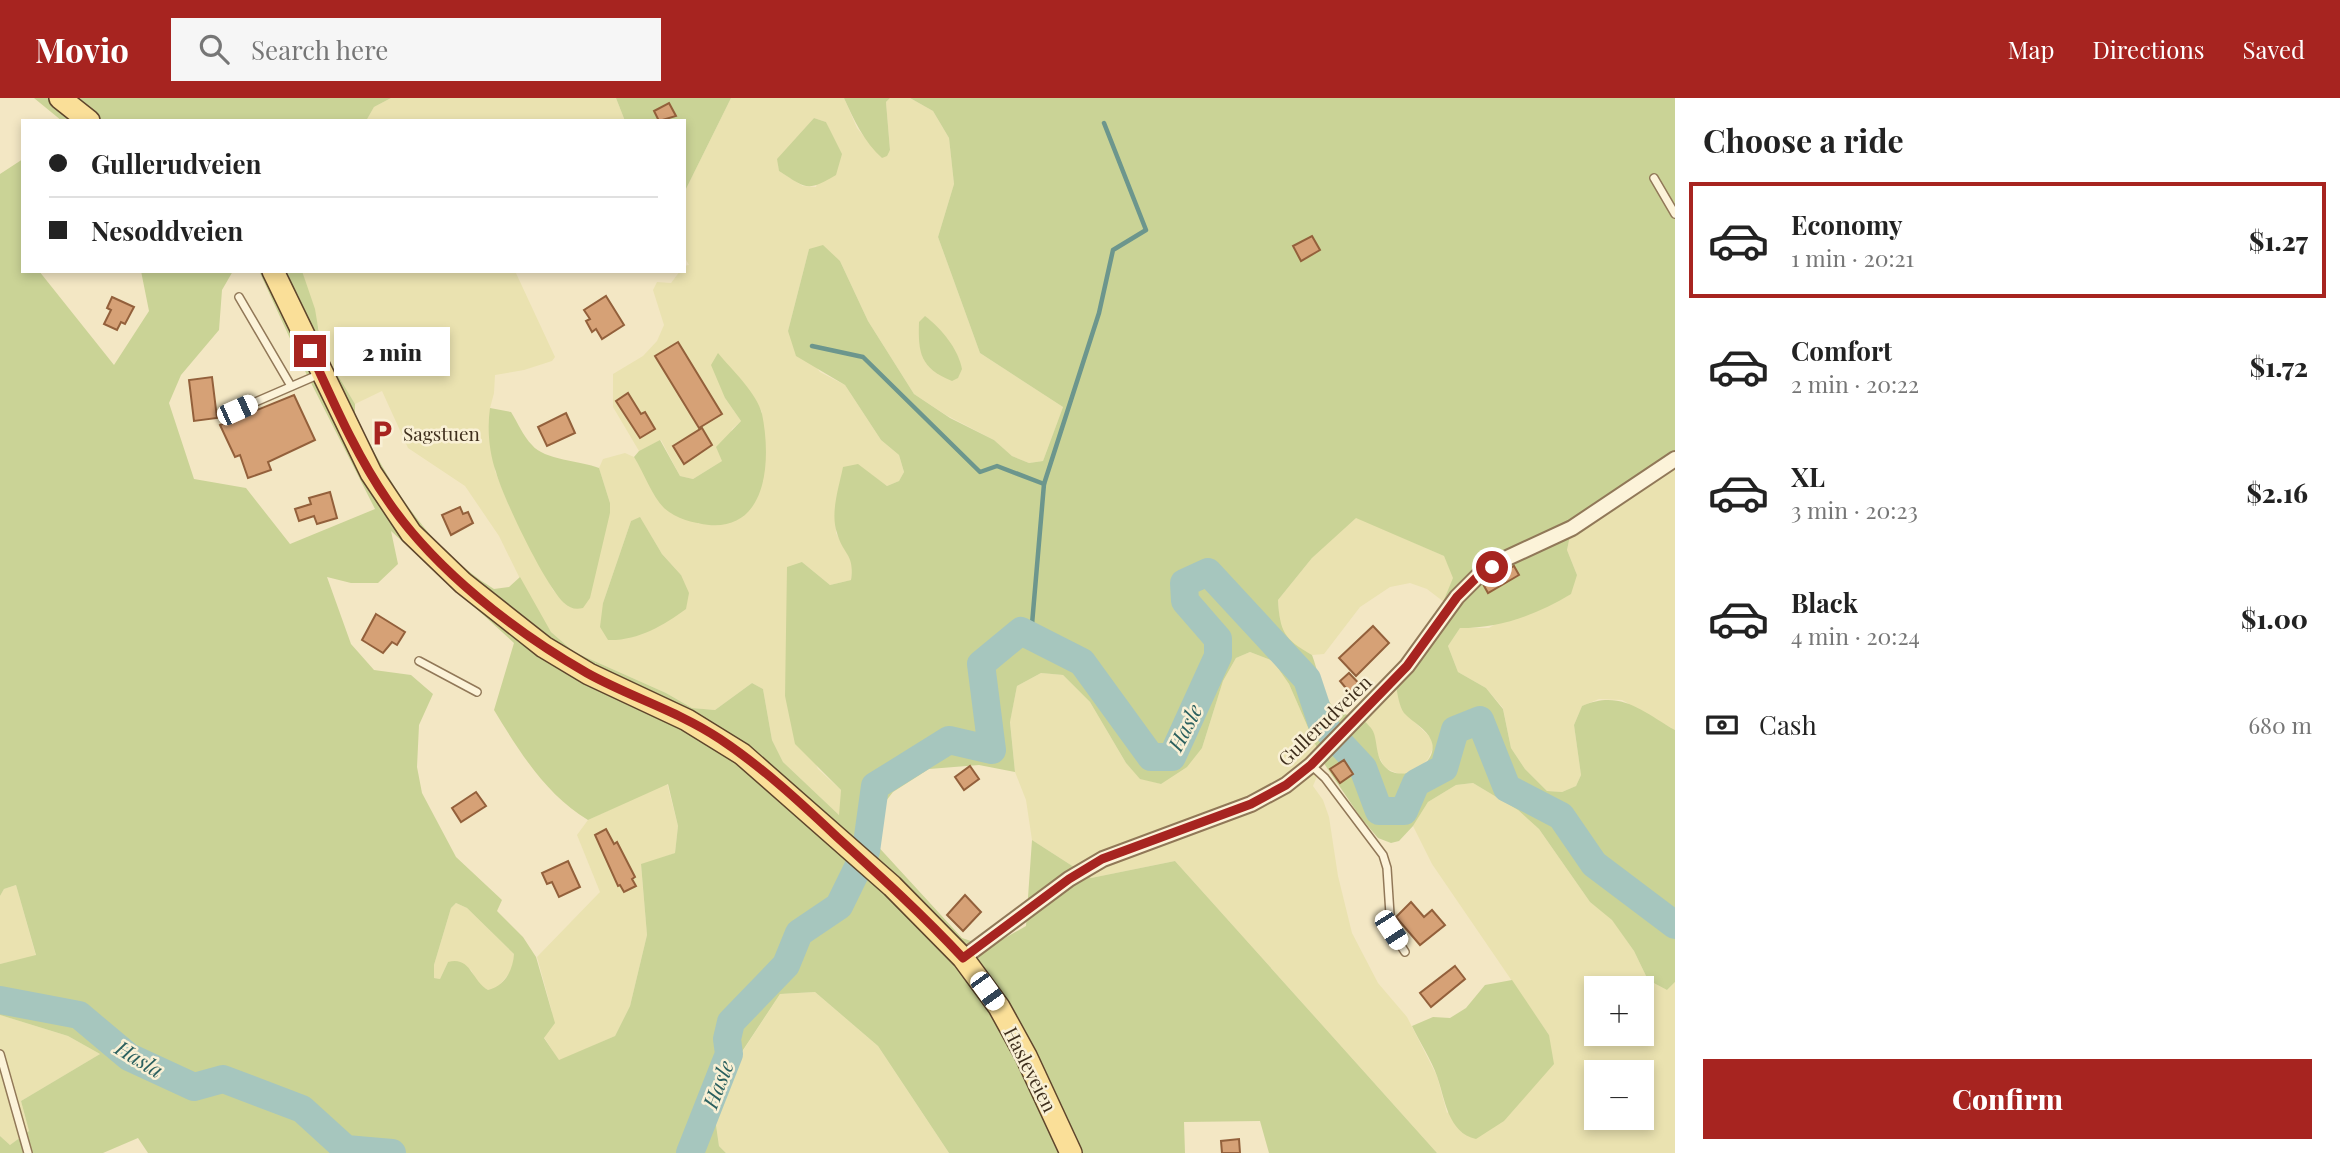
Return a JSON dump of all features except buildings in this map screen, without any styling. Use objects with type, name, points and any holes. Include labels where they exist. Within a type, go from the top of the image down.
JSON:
[{"type":"main road","points":[[60,98],[86,119]]},
{"type":"main road","name":"Hasleveien","points":[[274,273],[320,374],[388,501],[411,533],[463,583],[514,626],[563,659],[717,737],[765,772],[932,925],[963,958],[999,1007],[1020,1044],[1071,1153]]},
{"type":"street","name":"Gullerudveien","points":[[963,958],[1069,879],[1102,859],[1251,804],[1286,785],[1311,765],[1340,732],[1407,666],[1457,597],[1479,575],[1505,559],[1572,528],[1675,459]]},
{"type":"lane","points":[[1654,178],[1675,214]]},
{"type":"lane","points":[[239,298],[291,386]]},
{"type":"lane","points":[[237,410],[320,374]]},
{"type":"lane","points":[[419,661],[477,692]]},
{"type":"lane","points":[[1311,765],[1325,778],[1383,855],[1387,869],[1391,930],[1405,952]]},
{"type":"lane","points":[[0,1054],[28,1153]]},
{"type":"shaded area","points":[[391,98],[616,98],[624,119],[367,119],[374,107]]},
{"type":"shaded area","points":[[731,98],[844,98],[857,128],[882,158],[890,150],[886,102],[890,98],[910,98],[933,111],[949,138],[954,184],[938,237],[980,353],[1063,407],[1043,461],[1029,463],[1012,456],[994,440],[946,415],[914,394],[868,321],[840,261],[809,249],[788,331],[820,372],[845,385],[881,440],[899,455],[904,472],[899,481],[887,486],[858,465],[835,508],[836,533],[853,564],[851,580],[830,585],[802,562],[788,640],[785,696],[818,769],[841,790],[840,816],[783,762],[772,740],[763,689],[752,683],[715,710],[692,708],[666,693],[574,652],[551,632],[528,595],[499,536],[465,486],[408,448],[382,391],[355,404],[327,357],[303,273],[516,273],[555,357],[552,361],[524,370],[495,375],[490,408],[495,471],[509,506],[553,590],[565,604],[610,513],[610,503],[599,468],[603,459],[625,453],[634,457],[646,476],[699,524],[762,412],[718,354],[725,398],[741,421],[732,429],[722,461],[693,479],[680,476],[661,440],[639,451],[613,407],[613,374],[643,356],[657,341],[664,325],[653,290],[657,282],[671,283],[678,273],[686,273],[686,266],[689,265],[686,260],[686,189]],"holes":[[[814,118],[826,122],[830,131],[816,187],[803,186],[779,171],[778,159]],[[640,518],[662,554],[681,575],[603,603],[631,521]]]},
{"type":"shaded area","points":[[1675,464],[1675,730],[1622,700],[1599,699],[1582,706],[1574,725],[1581,775],[1576,786],[1562,792],[1547,791],[1525,769],[1511,748],[1503,708],[1486,688],[1458,672],[1448,646],[1460,628],[1489,628],[1577,575],[1567,550],[1570,536]]},
{"type":"shaded area","points":[[1356,517],[1444,556],[1454,578],[1444,602],[1427,589],[1410,583],[1390,587],[1360,607],[1324,654],[1312,655],[1291,643],[1280,626],[1278,600],[1312,558]]},
{"type":"shaded area","points":[[1250,652],[1273,661],[1289,684],[1323,762],[1313,786],[1323,800],[1329,817],[1338,876],[1352,933],[1378,983],[1407,1017],[1437,1076],[1447,1113],[1549,1035],[1432,864],[1413,826],[1428,802],[1456,785],[1473,783],[1518,810],[1539,829],[1590,902],[1612,919],[1634,951],[1646,976],[1584,976],[1584,1046],[1654,1046],[1654,983],[1667,990],[1675,982],[1675,1153],[1437,1153],[1175,861],[1091,878],[1032,840],[1026,800],[1015,772],[1010,721],[1017,686],[1041,673],[1063,675],[1090,702],[1126,763],[1140,778],[1161,784],[1202,748],[1223,681],[1236,658]]},
{"type":"shaded area","points":[[1396,687],[1403,711],[1431,738],[1433,748],[1428,759],[1415,773],[1399,774],[1385,768],[1376,751],[1373,731],[1362,718]]},
{"type":"shaded area","points":[[667,783],[678,826],[675,853],[641,865],[647,935],[630,1006],[615,1036],[559,1061],[544,1037],[552,1012],[537,957],[600,892],[577,835],[588,820]]},
{"type":"shaded area","points":[[16,885],[36,956],[0,964],[0,896],[4,889]]},
{"type":"shaded area","points":[[456,903],[467,908],[514,954],[513,969],[497,988],[488,990],[479,985],[471,970],[448,962],[440,979],[434,978],[434,965],[451,908]]},
{"type":"shaded area","points":[[815,992],[878,1046],[949,1153],[726,1153],[719,1146],[712,1098],[780,994]]},
{"type":"shaded area","points":[[0,1015],[68,1036],[100,1054],[21,1101],[29,1131],[10,1145],[0,1136]]},
{"type":"green space","points":[[34,98],[391,98],[374,107],[367,119],[60,119]]},
{"type":"green space","points":[[616,98],[731,98],[686,189],[686,119],[624,119]]},
{"type":"green space","points":[[844,98],[890,98],[886,102],[890,150],[887,156],[882,158],[870,145]]},
{"type":"green space","points":[[910,98],[1675,98],[1675,464],[1570,536],[1567,550],[1577,575],[1571,594],[1517,619],[1489,626],[1460,628],[1448,646],[1458,672],[1486,688],[1503,709],[1511,748],[1525,769],[1547,791],[1562,792],[1576,786],[1581,775],[1574,725],[1582,706],[1596,701],[1619,701],[1641,710],[1675,730],[1675,982],[1667,990],[1654,983],[1654,976],[1646,976],[1634,951],[1612,920],[1590,902],[1539,829],[1518,810],[1473,783],[1456,785],[1428,802],[1413,826],[1399,841],[1391,843],[1378,838],[1323,762],[1289,684],[1273,661],[1250,652],[1236,658],[1223,681],[1202,748],[1187,767],[1161,784],[1140,779],[1126,763],[1090,702],[1063,675],[1041,673],[1017,686],[1010,722],[1015,772],[979,765],[929,769],[893,792],[882,806],[873,841],[962,938],[989,947],[1026,926],[1032,840],[1091,878],[1175,861],[1437,1153],[1269,1153],[1260,1121],[1184,1122],[1185,1153],[949,1153],[878,1046],[815,992],[780,994],[712,1097],[719,1146],[726,1153],[148,1153],[138,1138],[103,1153],[0,1153],[0,1136],[10,1145],[29,1131],[21,1101],[100,1054],[68,1036],[0,1015],[0,964],[36,955],[16,885],[4,889],[0,896],[0,174],[21,160],[21,273],[41,273],[114,365],[149,311],[141,273],[232,273],[222,290],[219,330],[181,375],[169,403],[194,479],[246,488],[290,544],[375,509],[304,369],[260,273],[303,273],[315,309],[320,339],[327,357],[355,404],[355,417],[397,491],[449,554],[494,589],[509,587],[520,577],[551,632],[574,652],[666,693],[692,708],[715,710],[752,683],[763,689],[772,740],[783,762],[839,815],[841,790],[795,744],[785,696],[787,567],[802,562],[830,585],[851,580],[851,565],[839,540],[834,517],[843,467],[858,464],[887,486],[899,481],[904,472],[899,455],[881,440],[845,385],[796,356],[788,331],[809,249],[823,245],[840,261],[868,321],[914,394],[950,418],[994,440],[1012,456],[1029,463],[1043,461],[1063,407],[980,353],[938,237],[954,184],[949,138],[933,111]],"holes":[[[1356,518],[1444,556],[1453,578],[1419,660],[1396,687],[1402,710],[1426,732],[1433,749],[1418,769],[1401,774],[1392,772],[1380,759],[1371,728],[1362,718],[1339,711],[1326,697],[1312,655],[1285,634],[1278,600],[1312,558]],[[391,531],[514,643],[494,710],[546,785],[588,820],[668,784],[678,826],[675,853],[641,864],[647,935],[630,1006],[615,1036],[559,1060],[544,1038],[555,1023],[536,957],[523,937],[497,911],[502,900],[456,857],[422,793],[417,767],[419,725],[433,694],[411,675],[374,670],[351,644],[327,577],[351,583],[378,583],[398,564]],[[456,903],[467,908],[514,954],[507,976],[499,985],[488,990],[462,962],[448,962],[440,979],[434,978],[434,965],[451,908]]]},
{"type":"green space","points":[[814,118],[826,122],[842,154],[836,175],[819,184],[807,186],[779,171],[777,159]]},
{"type":"green space","points":[[925,316],[943,333],[957,354],[962,369],[958,378],[952,381],[933,371],[923,358],[919,342],[919,322]]},
{"type":"green space","points":[[718,353],[750,390],[759,406],[766,450],[765,469],[755,503],[744,516],[729,523],[709,525],[680,518],[664,508],[634,457],[639,451],[660,440],[680,476],[693,479],[722,461],[716,447],[741,421],[725,398],[711,365]]},
{"type":"green space","points":[[490,408],[511,412],[526,438],[545,454],[599,468],[610,503],[610,513],[590,598],[583,608],[568,606],[556,593],[516,520],[500,484],[492,457]]},
{"type":"green space","points":[[640,517],[662,554],[681,575],[689,593],[686,609],[649,631],[629,638],[608,640],[600,627],[603,603],[631,521]]},
{"type":"green space","points":[[1512,980],[1549,1035],[1554,1064],[1504,1121],[1476,1139],[1467,1136],[1453,1122],[1435,1070],[1412,1026],[1433,1017],[1450,1018],[1466,1008],[1485,985]]},
{"type":"waterway","points":[[1031,636],[1044,484],[1099,313],[1113,250],[1146,230],[1104,123]]},
{"type":"waterway","points":[[812,346],[863,357],[980,472],[997,466],[1044,484]]},
{"type":"waterway","name":"Hasle","points":[[690,1153],[729,1054],[727,1039],[731,1022],[786,965],[799,933],[839,906],[866,851],[875,786],[949,740],[992,750],[981,664],[1021,631],[1082,662],[1151,757],[1172,757],[1218,656],[1218,639],[1185,601],[1184,583],[1208,572],[1307,679],[1322,724],[1363,768],[1379,811],[1404,811],[1416,783],[1444,768],[1455,730],[1480,720],[1507,788],[1561,816],[1594,864],[1675,925]]},
{"type":"waterway","name":"Hasla","points":[[0,1000],[79,1015],[129,1057],[194,1087],[223,1079],[302,1109],[346,1149],[392,1153]]},
{"type":"place","name":"Sagstuen","points":[[382,433]]},
{"type":"route","points":[[310,351],[379,488],[411,533],[431,554],[514,626],[544,647],[589,674],[687,720],[742,754],[791,794],[892,886],[963,958],[1069,879],[1102,859],[1251,804],[1286,785],[1311,765],[1340,732],[1407,666],[1457,597],[1479,575],[1492,567]]}]
